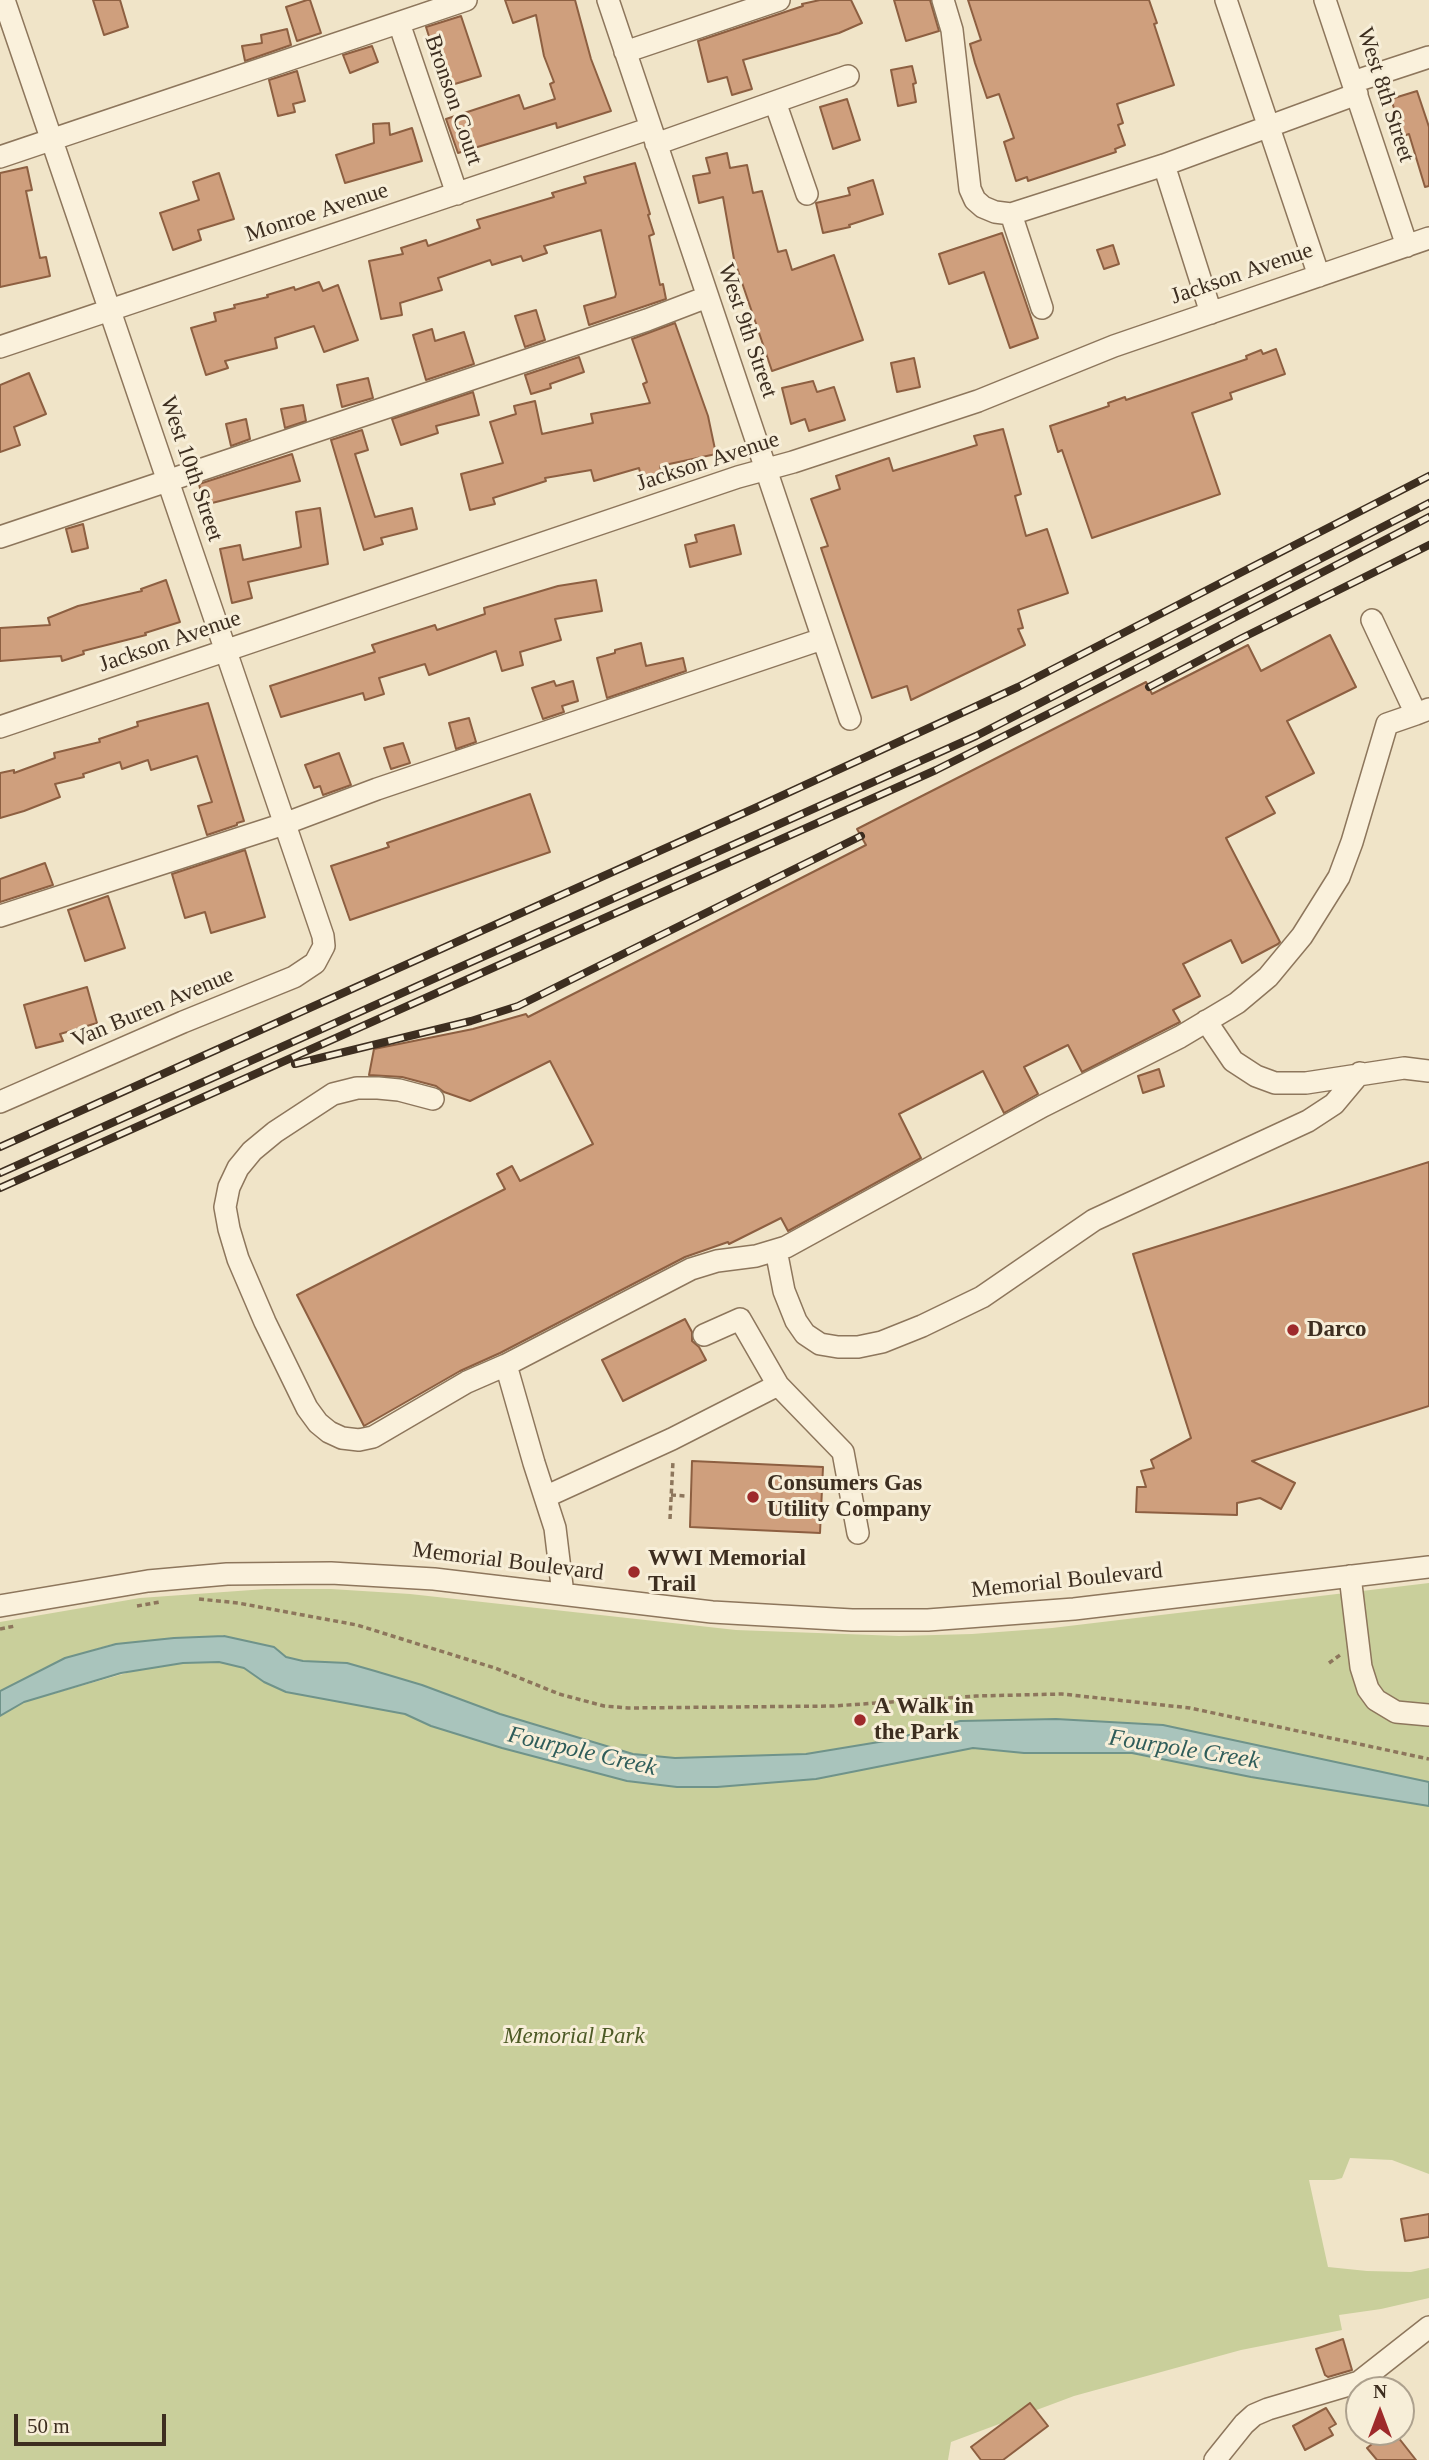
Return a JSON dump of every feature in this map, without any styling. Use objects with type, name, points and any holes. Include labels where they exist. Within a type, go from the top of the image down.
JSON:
[{"type":"street","name":"West 10th Street","points":[[4,0],[323,936],[321,954]]},
{"type":"street","points":[[0,157],[466,0]]},
{"type":"street","name":"West 9th Street","points":[[608,0],[850,719]]},
{"type":"street","points":[[625,52],[740,7],[779,0]]},
{"type":"street","points":[[943,0],[953,30],[970,189],[975,200],[983,207],[1011,215],[1164,165],[1268,126],[1429,57]]},
{"type":"street","points":[[1226,0],[1319,276]]},
{"type":"street","name":"West 8th Street","points":[[1325,0],[1407,246]]},
{"type":"street","name":"Bronson Court","points":[[399,23],[457,194]]},
{"type":"street","name":"Monroe Avenue","points":[[0,347],[457,194],[775,102],[848,76]]},
{"type":"street","points":[[775,102],[807,194]]},
{"type":"street","points":[[1164,165],[1211,313]]},
{"type":"street","points":[[1011,215],[1042,308]]},
{"type":"street","name":"Jackson Avenue","points":[[0,727],[978,401],[1114,346],[1429,238]]},
{"type":"street","points":[[0,537],[647,320],[707,297]]},
{"type":"street","points":[[433,1099],[399,1090],[358,1088],[333,1094],[275,1132],[253,1151],[238,1168],[229,1187],[225,1207],[229,1229],[243,1271],[307,1408],[318,1423],[342,1438],[359,1440],[373,1437],[467,1382],[506,1365],[691,1269],[786,1247],[1043,1106],[1180,1037],[1237,1003],[1268,977],[1302,936],[1339,877],[1387,724],[1423,711],[1371,620]]},
{"type":"street","points":[[0,916],[284,824],[377,789],[822,639]]},
{"type":"street","name":"Van Buren Avenue","points":[[0,1102],[294,977],[306,971],[321,954]]},
{"type":"street","points":[[1206,1021],[1233,1061],[1256,1076],[1275,1083],[1306,1083],[1404,1068],[1429,1071]]},
{"type":"street","points":[[776,1250],[784,1291],[796,1321],[805,1334],[820,1344],[838,1347],[858,1347],[882,1342],[982,1297],[1094,1220],[1308,1121],[1335,1104],[1360,1073]]},
{"type":"street","points":[[704,1335],[740,1319],[778,1385],[843,1452],[858,1533]]},
{"type":"street","points":[[506,1365],[555,1528],[563,1594]]},
{"type":"street","points":[[545,1497],[672,1439],[778,1385]]},
{"type":"street","name":"Memorial Boulevard","points":[[0,1606],[148,1581],[266,1572],[398,1576],[781,1617],[928,1620],[1074,1609],[1429,1567]]},
{"type":"street","points":[[1350,1576],[1361,1667],[1368,1689],[1376,1699],[1396,1712],[1429,1715]]},
{"type":"street","points":[[1215,2460],[1254,2415],[1359,2382],[1429,2327]]},
{"type":"path","points":[[670,1519],[673,1460]]},
{"type":"path","points":[[671,1495],[685,1496]]},
{"type":"path","points":[[198,1599],[238,1603],[367,1627],[495,1668],[559,1694],[604,1706],[834,1706],[976,1696],[1062,1695],[1220,1713],[1429,1759]]},
{"type":"path","points":[[135,1606],[173,1601]]},
{"type":"path","points":[[0,1629],[25,1624]]},
{"type":"green space","name":"Memorial Park","points":[[1429,1583],[1429,1801],[1333,1790],[1429,1806],[1429,2174],[1392,2160],[1350,2158],[1342,2178],[1309,2180],[1328,2267],[1411,2272],[1429,2268],[1429,2298],[1339,2315],[1342,2330],[1241,2350],[1074,2396],[951,2442],[948,2460],[0,2460],[0,1716],[24,1702],[130,1672],[127,1643],[113,1644],[75,1655],[21,1682],[0,1696],[0,1622],[140,1598],[266,1589],[331,1589],[410,1594],[736,1630],[899,1636],[1052,1628]]},
{"type":"water","name":"Fourpole Creek","points":[[224,1636],[274,1647],[286,1657],[303,1661],[347,1663],[375,1671],[500,1714],[633,1754],[675,1758],[806,1754],[891,1740],[960,1721],[1056,1719],[1163,1725],[1429,1782],[1429,1806],[1251,1777],[1132,1753],[1024,1753],[973,1748],[816,1779],[717,1787],[677,1787],[627,1781],[502,1748],[431,1726],[405,1714],[286,1692],[264,1682],[244,1668],[219,1662],[183,1663],[121,1673],[24,1702],[0,1716],[0,1691],[65,1658],[116,1644]]},
{"type":"building","points":[[93,0],[120,0],[128,27],[104,35]]},
{"type":"building","points":[[310,0],[321,33],[297,41],[286,7]]},
{"type":"building","points":[[505,0],[575,0],[591,59],[611,111],[557,128],[556,123],[458,153],[446,119],[519,95],[524,109],[555,99],[550,84],[554,82],[544,56],[536,15],[513,23]]},
{"type":"building","points":[[820,0],[851,0],[862,23],[839,33],[743,60],[752,89],[732,95],[727,77],[708,82],[698,41]]},
{"type":"building","points":[[894,0],[930,0],[939,31],[906,41]]},
{"type":"building","points":[[968,0],[1149,0],[1174,85],[1117,104],[1123,123],[1118,125],[1125,145],[1115,149],[1116,152],[1028,181],[1027,177],[1016,181],[1004,142],[1014,138],[999,94],[987,98],[975,63],[970,44],[981,40]]},
{"type":"building","points":[[461,16],[481,76],[445,87],[426,27]]},
{"type":"building","points":[[287,29],[291,45],[245,61],[242,46],[262,43],[261,35]]},
{"type":"building","points":[[372,46],[378,62],[350,73],[343,55]]},
{"type":"building","points":[[912,66],[916,102],[898,106],[891,70]]},
{"type":"building","points":[[297,71],[305,101],[293,104],[295,112],[278,116],[269,80]]},
{"type":"building","points":[[1417,91],[1429,127],[1429,186],[1425,187],[1409,134],[1403,136],[1391,99]]},
{"type":"building","points":[[847,99],[860,140],[833,149],[820,107]]},
{"type":"building","points":[[389,123],[390,135],[412,128],[422,161],[345,183],[336,155],[374,143],[373,124]]},
{"type":"building","points":[[727,153],[730,168],[747,165],[753,193],[762,191],[778,252],[786,250],[792,270],[834,255],[863,340],[772,371],[734,259],[723,197],[699,203],[693,176],[710,173],[706,158]]},
{"type":"building","points":[[635,163],[650,214],[648,215],[654,234],[649,236],[660,285],[663,284],[666,299],[589,325],[584,306],[615,297],[616,294],[601,230],[544,246],[547,253],[523,261],[521,256],[492,265],[490,260],[438,278],[442,290],[400,303],[402,315],[381,319],[369,261],[403,254],[401,248],[426,240],[428,246],[480,228],[477,220],[554,197],[552,193],[586,183],[584,177]]},
{"type":"building","points":[[27,167],[32,190],[26,191],[40,258],[46,257],[50,276],[0,287],[0,173]]},
{"type":"building","points":[[219,173],[234,219],[198,230],[201,240],[173,250],[160,213],[199,200],[193,182]]},
{"type":"building","points":[[873,180],[883,214],[849,225],[850,227],[823,233],[816,203],[850,195],[848,188]]},
{"type":"building","points":[[1002,233],[1038,338],[1010,348],[984,272],[949,284],[939,254]]},
{"type":"building","points":[[1113,245],[1119,264],[1104,269],[1097,250]]},
{"type":"building","points":[[319,282],[323,291],[338,285],[358,340],[324,352],[314,326],[275,338],[277,348],[225,361],[228,368],[206,375],[191,328],[216,321],[214,313],[235,308],[234,305]]},
{"type":"building","points":[[536,310],[545,340],[525,347],[515,316]]},
{"type":"building","points":[[675,323],[708,416],[716,454],[660,466],[662,475],[642,480],[639,468],[594,481],[591,470],[545,478],[546,481],[493,498],[495,504],[470,510],[461,474],[503,463],[490,422],[516,414],[514,406],[535,401],[542,434],[593,423],[591,414],[650,403],[643,384],[647,382],[632,339]]},
{"type":"building","points":[[432,329],[435,341],[464,332],[474,364],[426,380],[413,335]]},
{"type":"building","points":[[1276,349],[1285,374],[1230,393],[1232,399],[1192,413],[1220,494],[1092,538],[1062,450],[1058,452],[1050,426],[1109,406],[1108,403],[1125,397],[1126,400],[1247,359],[1246,356],[1261,350],[1263,354]]},
{"type":"building","points":[[579,357],[584,372],[550,384],[551,388],[531,394],[525,375]]},
{"type":"building","points":[[914,358],[920,387],[897,392],[891,363]]},
{"type":"building","points":[[29,373],[46,414],[14,427],[20,445],[0,452],[0,385]]},
{"type":"building","points":[[368,378],[373,398],[342,407],[337,385]]},
{"type":"building","points":[[813,381],[817,392],[834,387],[845,420],[809,431],[805,419],[791,424],[782,388]]},
{"type":"building","points":[[473,392],[479,415],[436,426],[438,433],[401,445],[392,419]]},
{"type":"building","points":[[303,405],[306,421],[285,428],[281,409]]},
{"type":"building","points":[[246,419],[250,439],[231,446],[226,424]]},
{"type":"building","points":[[1003,429],[1021,494],[1015,496],[1026,536],[1047,529],[1068,593],[1018,610],[1023,628],[1018,629],[1025,645],[911,700],[907,686],[872,698],[821,548],[828,546],[811,499],[840,489],[836,476],[889,458],[893,471],[977,445],[974,436]]},
{"type":"building","points":[[362,430],[368,450],[355,454],[375,517],[412,508],[417,529],[381,538],[383,544],[364,550],[331,440]]},
{"type":"building","points":[[292,454],[300,481],[204,505],[199,484]]},
{"type":"building","points":[[320,508],[328,564],[248,582],[252,598],[232,603],[220,549],[240,545],[243,560],[301,547],[296,512]]},
{"type":"building","points":[[83,524],[88,548],[72,552],[66,529]]},
{"type":"building","points":[[734,525],[741,554],[690,567],[685,545],[697,542],[695,535]]},
{"type":"building","points":[[166,580],[180,622],[145,633],[146,635],[83,651],[84,654],[62,661],[61,656],[0,661],[0,628],[50,625],[48,618],[78,606],[142,591],[141,589]]},
{"type":"building","points":[[596,580],[602,611],[555,619],[561,640],[520,652],[523,665],[502,671],[496,651],[429,675],[425,664],[379,678],[384,694],[365,700],[363,693],[281,717],[270,686],[375,652],[372,645],[435,625],[437,630],[485,614],[484,608],[558,586]]},
{"type":"building","points":[[1330,635],[1356,687],[1287,721],[1314,773],[1266,797],[1275,813],[1226,838],[1280,942],[1278,944],[1242,963],[1231,940],[1183,964],[1200,996],[1173,1010],[1180,1022],[1082,1072],[1068,1045],[1024,1067],[1038,1094],[1004,1113],[983,1071],[899,1114],[921,1158],[788,1231],[781,1218],[729,1244],[728,1242],[685,1257],[460,1371],[364,1426],[297,1295],[505,1189],[497,1174],[512,1166],[520,1181],[593,1144],[550,1061],[470,1101],[444,1092],[436,1086],[402,1077],[369,1075],[374,1049],[473,1029],[526,1014],[528,1017],[866,845],[857,829],[1146,682],[1152,694],[1248,645],[1261,671]]},
{"type":"building","points":[[641,643],[646,666],[683,658],[686,671],[607,698],[597,658]]},
{"type":"building","points":[[554,681],[556,686],[573,681],[578,701],[562,706],[564,712],[543,719],[532,688]]},
{"type":"building","points":[[208,703],[244,821],[237,825],[207,835],[198,806],[212,802],[197,756],[151,770],[148,760],[122,769],[120,762],[83,774],[84,777],[55,784],[60,797],[0,818],[0,773],[14,770],[14,773],[55,758],[54,753],[100,742],[99,739],[138,726],[137,722]]},
{"type":"building","points":[[469,718],[476,742],[456,749],[449,723]]},
{"type":"building","points":[[403,743],[410,763],[391,769],[384,748]]},
{"type":"building","points":[[339,753],[351,785],[323,795],[320,786],[314,788],[305,765]]},
{"type":"building","points":[[530,794],[550,852],[350,920],[331,866],[389,847],[387,843]]},
{"type":"building","points":[[245,850],[265,917],[211,933],[205,912],[185,918],[172,874]]},
{"type":"building","points":[[45,863],[53,885],[0,902],[0,879]]},
{"type":"building","points":[[108,896],[125,948],[85,961],[68,910]]},
{"type":"building","points":[[87,987],[97,1023],[60,1034],[63,1041],[36,1048],[24,1005]]},
{"type":"building","points":[[1159,1069],[1164,1086],[1143,1093],[1138,1076]]},
{"type":"building","name":"Darco","points":[[1429,1162],[1429,1406],[1252,1461],[1295,1483],[1281,1509],[1260,1498],[1237,1503],[1237,1515],[1136,1512],[1137,1487],[1146,1487],[1141,1471],[1154,1468],[1151,1460],[1191,1438],[1133,1254]]},
{"type":"building","points":[[685,1319],[692,1332],[692,1341],[706,1360],[623,1401],[602,1360]]},
{"type":"building","name":"Consumers Gas Utility Company","points":[[692,1461],[823,1467],[820,1533],[690,1527]]},
{"type":"building","points":[[1429,2214],[1429,2237],[1405,2241],[1401,2219]]},
{"type":"building","points":[[1343,2339],[1352,2370],[1328,2377],[1316,2349]]},
{"type":"building","points":[[1030,2403],[1048,2426],[1003,2460],[981,2460],[971,2447]]},
{"type":"building","points":[[1326,2408],[1336,2424],[1329,2428],[1333,2435],[1305,2450],[1293,2426]]},
{"type":"building","points":[[1405,2446],[1416,2460],[1377,2460],[1367,2448]]},
{"type":"railway","points":[[0,1147],[1018,687],[1429,476]]},
{"type":"railway","points":[[0,1173],[976,736],[1429,503]]},
{"type":"railway","points":[[0,1188],[936,770],[1429,517]]},
{"type":"railway","points":[[1149,687],[1429,545]]},
{"type":"railway","points":[[295,1064],[471,1021],[518,1006],[861,836]]},
{"type":"place","name":"Darco","points":[[1293,1330]]},
{"type":"place","name":"Consumers Gas Utility Company","points":[[753,1497]]},
{"type":"place","name":"WWI Memorial Trail","points":[[634,1572]]},
{"type":"place","name":"A Walk in the Park","points":[[860,1720]]}]
